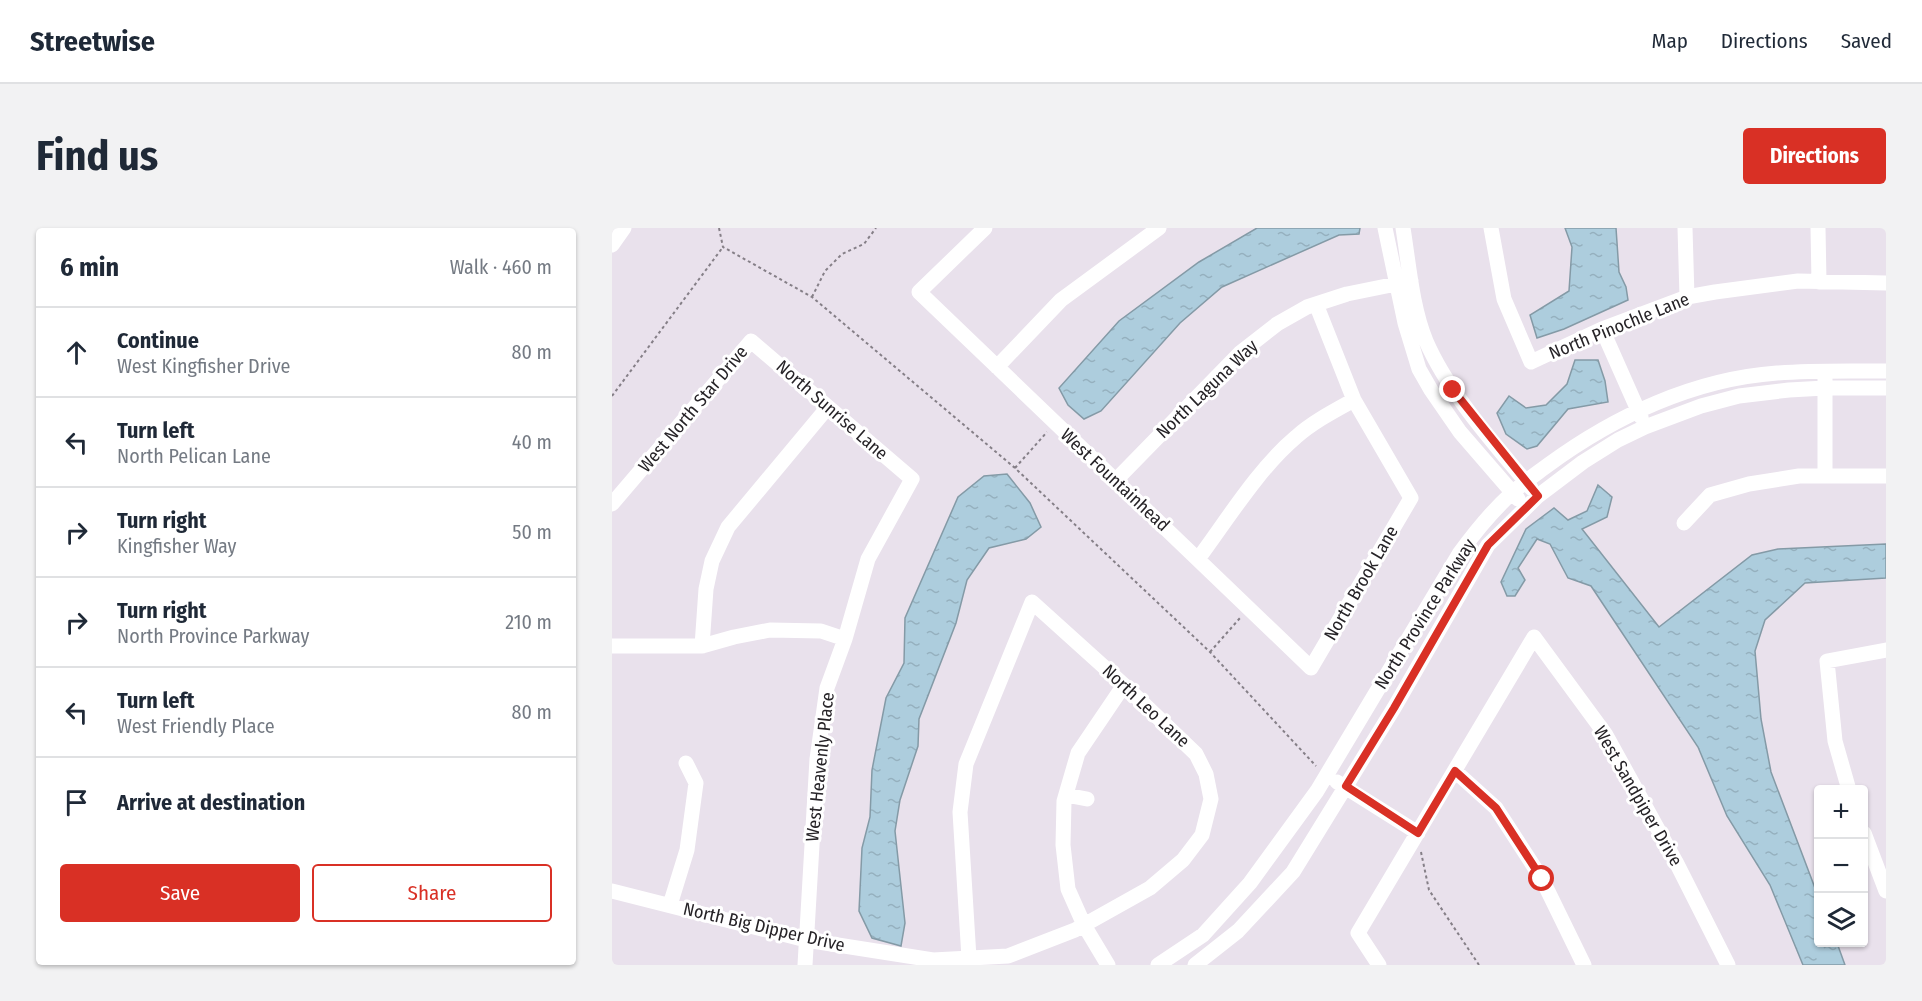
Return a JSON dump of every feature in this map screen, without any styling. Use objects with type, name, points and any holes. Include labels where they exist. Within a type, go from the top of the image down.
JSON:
[{"type":"street","points":[[612,245],[624,228]]},
{"type":"street","name":"West Fountainhead","points":[[985,228],[919,292],[1311,669]]},
{"type":"street","points":[[997,367],[1060,300],[1159,228]]},
{"type":"street","points":[[1385,228],[1405,323],[1419,369],[1460,432],[1526,508]]},
{"type":"street","points":[[1403,228],[1411,281],[1425,339],[1434,358],[1453,390],[1538,496]]},
{"type":"street","name":"North Pinochle Lane","points":[[1491,228],[1504,299],[1531,362],[1602,329],[1687,297],[1786,283],[1886,283]]},
{"type":"street","points":[[1685,228],[1687,297]]},
{"type":"street","points":[[1818,228],[1819,282]]},
{"type":"street","name":"North Laguna Way","points":[[1115,481],[1240,353],[1277,324],[1307,307],[1347,294],[1411,281]]},
{"type":"street","points":[[1198,559],[1274,457],[1315,422],[1354,400],[1316,304]]},
{"type":"street","points":[[1602,329],[1645,426]]},
{"type":"street","name":"North Sunrise Lane","points":[[751,341],[912,479]]},
{"type":"street","name":"West North Star Drive","points":[[612,504],[751,341]]},
{"type":"street","name":"North Province Parkway","points":[[1158,965],[1203,935],[1250,883],[1326,777],[1458,554],[1484,521],[1513,492],[1572,447],[1638,409],[1688,391],[1730,380],[1776,373],[1886,371]]},
{"type":"street","points":[[1826,372],[1826,476]]},
{"type":"street","name":"North Province Parkway","points":[[1195,965],[1238,931],[1293,872],[1394,708],[1488,545],[1538,496],[1583,462],[1618,440],[1645,426],[1701,406],[1739,396],[1825,388],[1886,388]]},
{"type":"street","name":"North Brook Lane","points":[[1311,669],[1411,498],[1354,400]]},
{"type":"street","points":[[702,645],[712,561],[728,527],[828,407]]},
{"type":"street","points":[[1684,522],[1710,495],[1749,484],[1798,477],[1886,476]]},
{"type":"street","name":"West Heavenly Place","points":[[805,965],[817,759],[827,688],[845,639],[868,559],[912,479]]},
{"type":"street","name":"North Leo Lane","points":[[969,958],[960,812],[966,764],[1032,602],[1196,754],[1206,774],[1211,799],[1202,835]]},
{"type":"street","points":[[612,646],[702,645],[770,630],[821,632],[845,639]]},
{"type":"street","name":"West Sandpiper Drive","points":[[1455,771],[1534,637],[1606,735],[1676,862],[1728,965]]},
{"type":"street","points":[[1848,785],[1835,741],[1827,661],[1886,650]]},
{"type":"street","points":[[1108,965],[1084,925],[1068,889],[1063,845],[1066,795],[1078,753],[1124,685]]},
{"type":"street","points":[[670,905],[687,850],[696,783],[686,763]]},
{"type":"street","points":[[1379,965],[1358,933],[1455,771],[1496,808],[1542,879],[1584,965]]},
{"type":"street","points":[[1326,777],[1346,786],[1418,833]]},
{"type":"street","points":[[1066,795],[1087,798]]},
{"type":"street","name":"North Big Dipper Drive","points":[[612,891],[806,940],[933,960],[1008,956],[1084,925],[1150,888],[1183,860],[1202,835]]},
{"type":"street","points":[[1865,839],[1886,891]]},
{"type":"path","points":[[612,396],[723,247],[719,228]]},
{"type":"path","points":[[812,297],[825,271],[842,254],[864,244],[876,228]]},
{"type":"path","points":[[723,247],[812,297],[1015,468],[1210,652],[1326,777]]},
{"type":"path","points":[[1015,468],[1055,423]]},
{"type":"path","points":[[1210,652],[1249,608]]},
{"type":"path","points":[[1418,833],[1429,890],[1479,965]]},
{"type":"water","points":[[1257,228],[1360,228],[1359,234],[1339,235],[1222,287],[1180,323],[1101,411],[1084,419],[1068,405],[1059,388],[1119,321],[1199,262]]},
{"type":"water","points":[[1565,228],[1616,228],[1619,272],[1626,287],[1628,300],[1564,329],[1537,338],[1530,315],[1569,291],[1572,247]]},
{"type":"water","points":[[1575,360],[1598,360],[1605,381],[1608,402],[1568,409],[1537,446],[1527,449],[1506,434],[1497,413],[1509,396],[1526,408],[1546,405],[1567,384]]},
{"type":"water","points":[[1007,474],[1030,503],[1041,527],[1026,539],[989,548],[967,580],[956,623],[919,719],[918,746],[900,800],[895,831],[905,923],[901,946],[872,938],[859,911],[862,848],[870,817],[872,770],[886,698],[904,663],[905,618],[958,497],[984,476]]},
{"type":"water","points":[[1598,485],[1612,497],[1607,517],[1582,529],[1659,627],[1752,555],[1778,549],[1886,544],[1886,578],[1805,583],[1765,620],[1755,651],[1761,719],[1771,772],[1814,885],[1814,947],[1838,947],[1845,965],[1803,965],[1770,885],[1727,816],[1698,747],[1591,586],[1568,578],[1550,544],[1537,539],[1518,568],[1525,580],[1515,596],[1507,596],[1501,582],[1526,529],[1554,508],[1568,520],[1587,511]]},
{"type":"route","points":[[1453,390],[1538,496],[1488,545],[1346,786],[1418,833],[1455,771],[1496,808],[1542,879]]}]
